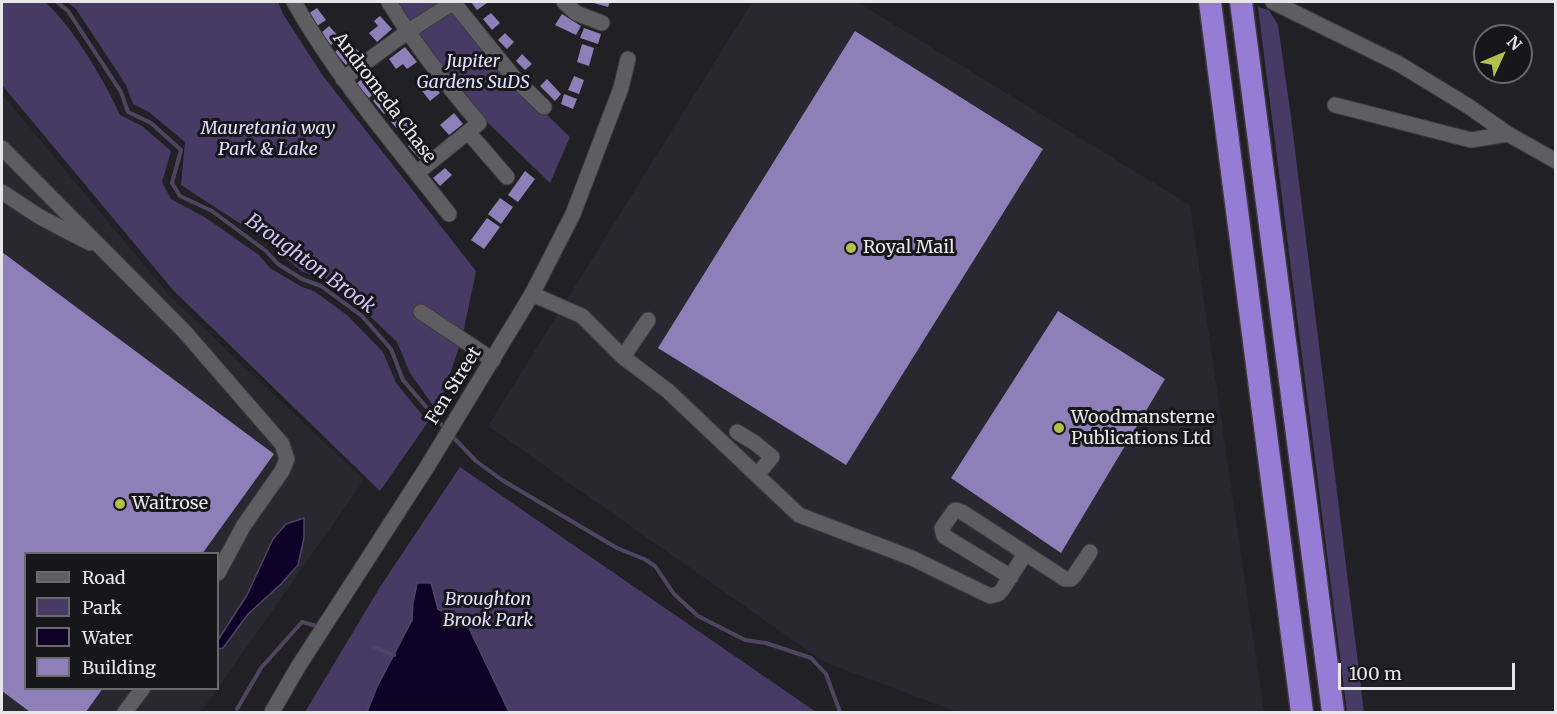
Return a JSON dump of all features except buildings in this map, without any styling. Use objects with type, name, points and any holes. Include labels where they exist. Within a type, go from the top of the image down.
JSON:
[{"type":"highway","points":[[1209,2],[1302,712]]},
{"type":"highway","points":[[1240,2],[1333,712]]},
{"type":"street","name":"Andromeda Chase","points":[[294,2],[316,41],[343,79],[449,214]]},
{"type":"street","points":[[389,2],[407,32],[507,177]]},
{"type":"street","points":[[343,79],[407,32],[453,2],[516,80],[544,107]]},
{"type":"street","points":[[564,2],[576,13],[602,23]]},
{"type":"street","points":[[1276,3],[1398,64],[1468,106],[1508,134],[1556,161]]},
{"type":"street","name":"Fen Street","points":[[272,712],[322,628],[452,428],[532,294],[573,214],[621,88],[627,59]]},
{"type":"street","points":[[1335,105],[1471,140],[1508,134]]},
{"type":"street","points":[[417,173],[473,128]]},
{"type":"street","points":[[2,148],[184,331],[282,444],[287,459],[282,471],[244,525],[219,571]]},
{"type":"street","points":[[2,192],[40,217],[104,250]]},
{"type":"street","points":[[532,294],[582,316],[623,357],[668,391],[799,515],[912,558],[987,595],[998,594],[1026,554]]},
{"type":"street","points":[[421,312],[493,360]]},
{"type":"street","points":[[623,357],[648,320]]},
{"type":"street","points":[[737,432],[772,457],[757,475]]},
{"type":"street","points":[[1011,577],[944,536],[942,528],[954,511],[956,510],[1060,577],[1069,579],[1074,576],[1090,552]]},
{"type":"street","points":[[125,712],[142,690]]},
{"type":"shaded area","points":[[752,2],[857,2],[1190,205],[1264,712],[957,712],[824,662],[488,426]]},
{"type":"shaded area","points":[[2,94],[170,296],[364,480],[219,687],[219,552],[24,552],[24,690],[217,690],[201,712],[2,712]]},
{"type":"green space","points":[[2,2],[45,2],[55,12],[87,55],[120,115],[142,126],[171,151],[162,182],[171,199],[206,218],[259,255],[270,268],[302,287],[314,291],[347,315],[383,352],[396,383],[428,422],[380,491],[173,290],[2,85]]},
{"type":"green space","name":"Mauretania way Park & Lake","points":[[67,2],[278,2],[283,14],[323,76],[476,271],[462,339],[437,411],[410,373],[397,342],[370,316],[326,281],[301,271],[264,239],[181,185],[185,142],[149,112],[133,104],[126,85],[76,9]]},
{"type":"green space","name":"Jupiter Gardens SuDS","points":[[394,2],[450,2],[544,112],[570,137],[550,183],[484,119],[480,120]]},
{"type":"green space","points":[[1258,7],[1269,10],[1278,25],[1364,712],[1347,712]]},
{"type":"green space","name":"Broughton Brook Park","points":[[460,467],[816,712],[305,712],[380,587]]},
{"type":"water","points":[[304,518],[304,538],[298,565],[248,614],[223,648],[219,649],[219,638],[247,595],[273,539],[286,524]]},
{"type":"water","points":[[417,583],[431,583],[438,609],[468,626],[509,712],[367,712],[377,687],[412,620]]},
{"type":"waterway","name":"Broughton Brook","points":[[57,2],[68,11],[121,92],[128,112],[151,123],[181,150],[172,183],[180,196],[212,211],[266,251],[278,264],[302,279],[321,286],[362,316],[391,349],[403,380],[446,430]]},
{"type":"waterway","name":"Broughton Brook","points":[[452,436],[476,461],[502,480],[617,548],[655,566],[674,594],[698,616],[745,640],[766,643],[811,658],[826,674],[840,712]]},
{"type":"waterway","points":[[237,709],[261,668],[302,622],[320,627]]},
{"type":"waterway","points":[[374,647],[394,655]]},
{"type":"place","name":"Royal Mail","points":[[851,248]]},
{"type":"place","name":"Woodmansterne Publications Ltd","points":[[1059,428]]},
{"type":"place","name":"Waitrose","points":[[120,504]]}]
